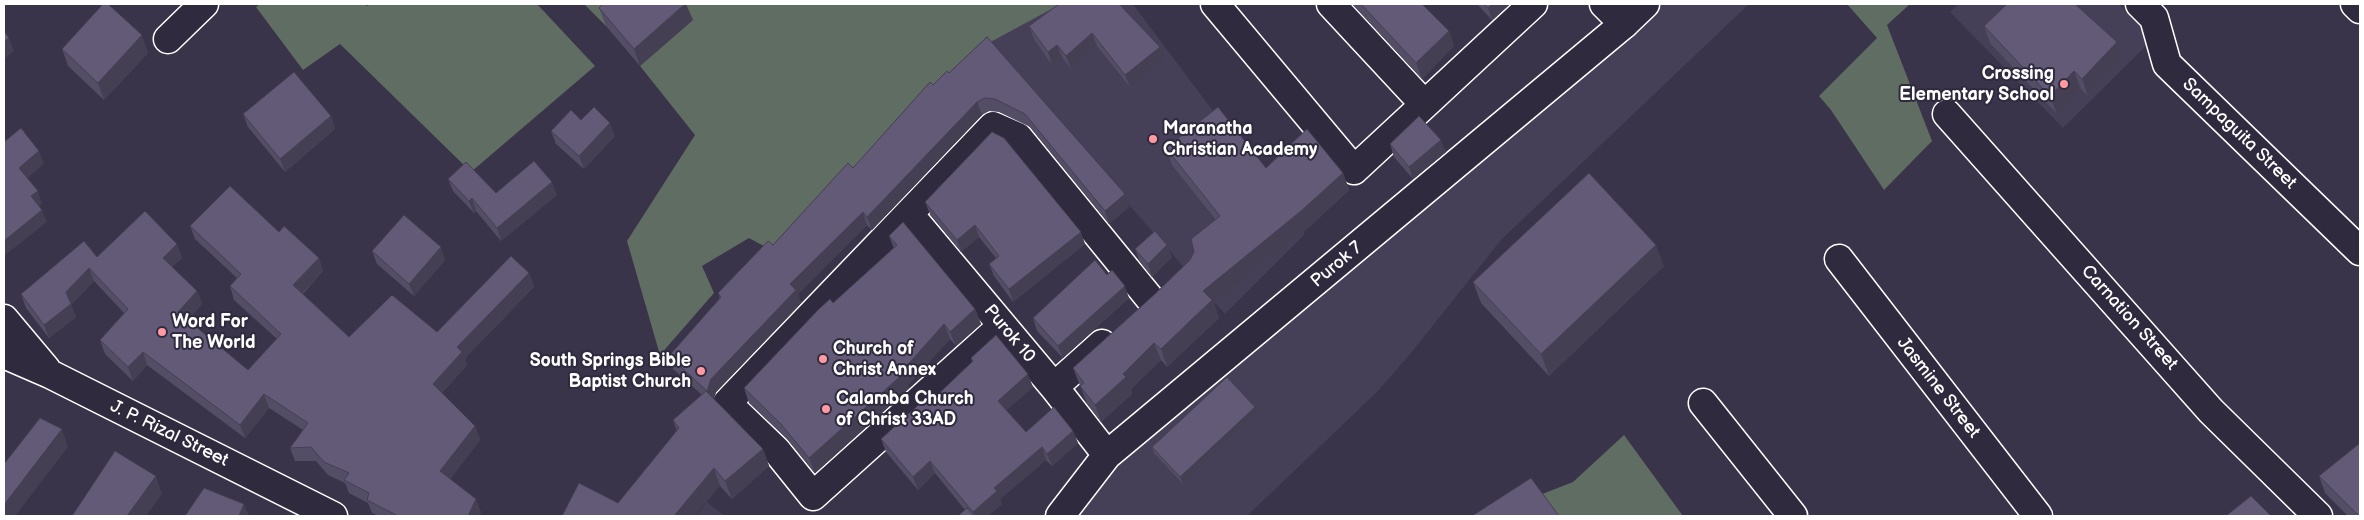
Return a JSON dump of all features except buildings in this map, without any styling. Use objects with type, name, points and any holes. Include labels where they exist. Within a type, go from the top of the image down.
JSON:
[{"type":"street","points":[[168,39],[204,4]]},
{"type":"street","points":[[1215,4],[1354,170],[1533,4]]},
{"type":"street","points":[[1332,4],[1424,104]]},
{"type":"street","points":[[1604,4],[1624,24]]},
{"type":"street","name":"Purok 7","points":[[1060,516],[1107,455],[1330,271],[1646,4]]},
{"type":"street","name":"Sampaguita Street","points":[[2140,4],[2154,18],[2166,64],[2360,250]]},
{"type":"street","points":[[2355,4],[2360,9]]},
{"type":"street","name":"Carnation Street","points":[[1947,114],[2211,411],[2318,516]]},
{"type":"street","points":[[1002,326],[813,496],[776,450],[727,403],[993,126],[1018,137],[1151,300]]},
{"type":"street","name":"Purok 10","points":[[909,214],[1054,386],[1107,455]]},
{"type":"street","name":"Jasmine Street","points":[[1839,259],[2038,516]]},
{"type":"street","points":[[1054,386],[1151,300],[1171,279]]},
{"type":"street","points":[[4,319],[50,374]]},
{"type":"street","name":"J. P. Rizal Street","points":[[4,354],[50,374],[333,516]]},
{"type":"street","points":[[1702,403],[1793,516]]},
{"type":"shaded area","name":"Maranatha Christian Academy","points":[[1061,4],[1133,4],[1305,234],[1225,314],[987,44]]},
{"type":"shaded area","points":[[1662,4],[1749,4],[1501,240],[1411,353],[1377,392],[1247,516],[1074,516],[1115,447],[1570,86]]},
{"type":"shaded area","name":"Crossing Elementary School","points":[[1958,4],[2119,4],[2153,39],[2063,128],[1950,12]]},
{"type":"shaded area","points":[[707,502],[724,516],[696,516]]},
{"type":"green space","points":[[260,4],[365,4],[367,6],[370,4],[537,4],[595,66],[471,172],[340,44],[303,70],[256,7]]},
{"type":"green space","points":[[584,4],[626,4],[606,26]]},
{"type":"green space","points":[[633,4],[1061,4],[987,44],[771,250],[749,238],[702,266],[714,293],[660,355],[627,241],[695,135],[640,66]]},
{"type":"green space","points":[[1847,4],[1910,4],[1887,25],[1932,141],[1884,190],[1831,110],[1819,96],[1877,38]]},
{"type":"green space","points":[[1624,435],[1683,516],[1551,516],[1537,496],[1573,482]]},
{"type":"place","name":"Crossing Elementary School","points":[[2064,84]]},
{"type":"place","name":"Maranatha Christian Academy","points":[[1153,139]]},
{"type":"place","name":"Word For The World","points":[[162,332]]},
{"type":"place","name":"Church of Christ Annex","points":[[823,359]]},
{"type":"place","name":"South Springs Bible Baptist Church","points":[[701,371]]},
{"type":"place","name":"Calamba Church of Christ 33AD","points":[[826,409]]}]
